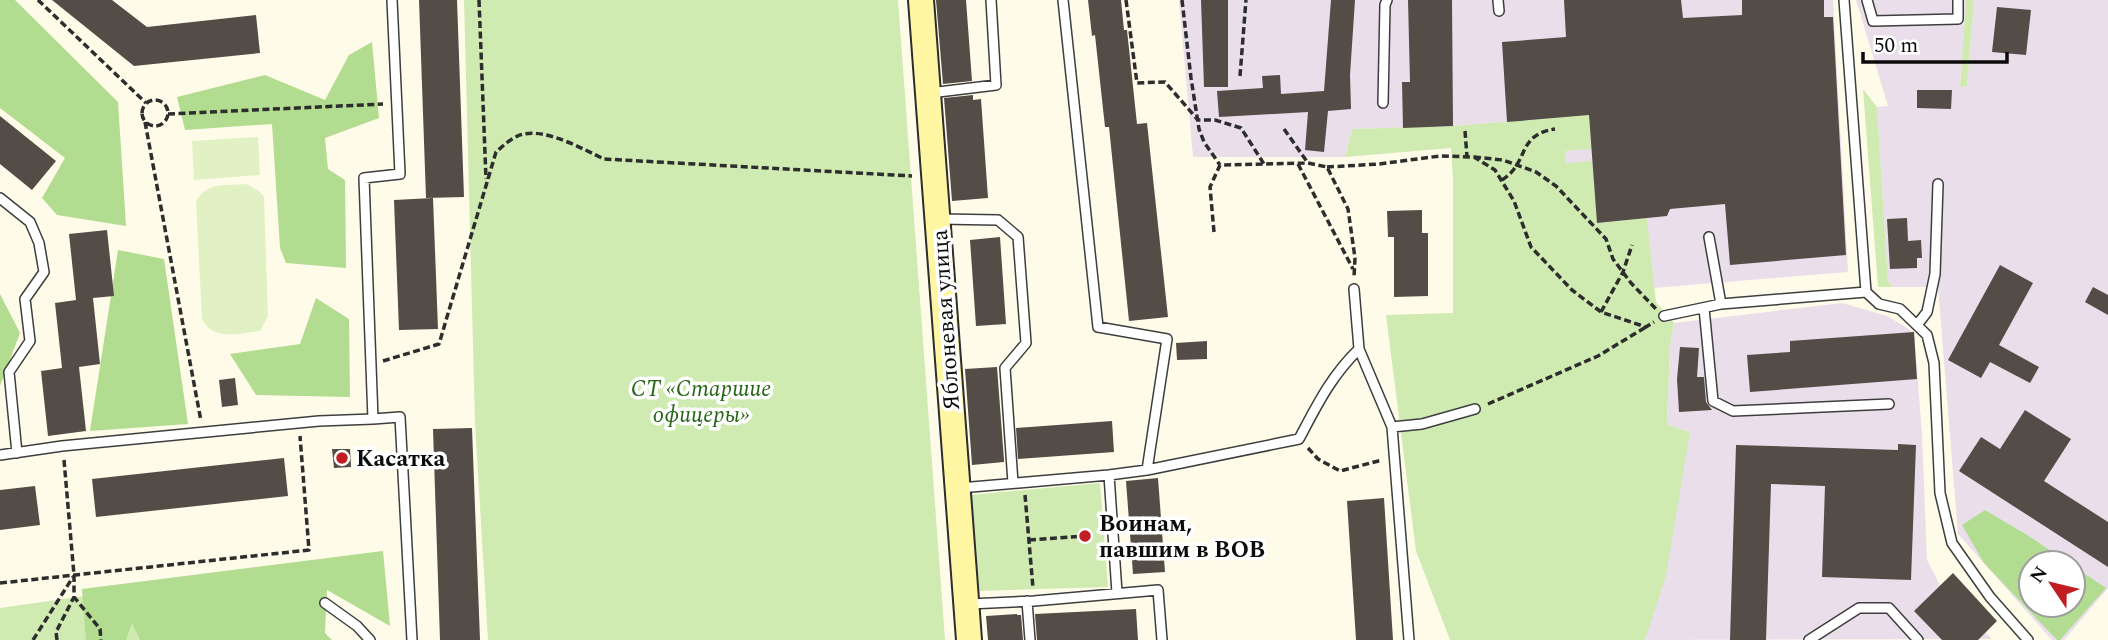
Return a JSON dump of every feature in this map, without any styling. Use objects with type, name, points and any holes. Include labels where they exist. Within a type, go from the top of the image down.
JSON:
[{"type":"street","name":"Яблоневая улица","points":[[921,0],[969,640]]},
{"type":"lane","points":[[373,419],[364,178],[400,174],[392,0]]},
{"type":"lane","points":[[928,93],[996,85],[991,0]]},
{"type":"lane","points":[[1063,0],[1098,327],[1167,339],[1147,470]]},
{"type":"lane","points":[[1383,103],[1387,0]]},
{"type":"lane","points":[[1498,0],[1499,10]]},
{"type":"lane","points":[[1844,0],[1866,292],[1879,304],[1900,309],[1927,335],[1934,363],[1940,493],[1952,543],[1990,597],[2028,640]]},
{"type":"lane","points":[[1867,0],[1873,21],[1958,19],[1958,0]]},
{"type":"lane","points":[[1917,325],[1927,312],[1935,274],[1938,184]]},
{"type":"lane","points":[[0,198],[30,222],[39,243],[44,272],[25,299],[30,341],[9,372],[18,453]]},
{"type":"lane","points":[[937,219],[998,220],[1018,237],[1026,343],[1005,368],[1013,483]]},
{"type":"lane","points":[[1709,237],[1721,304]]},
{"type":"lane","points":[[1354,289],[1359,349],[1392,427],[1409,640]]},
{"type":"lane","points":[[1664,316],[1721,304],[1866,292]]},
{"type":"lane","points":[[1704,308],[1713,401],[1733,411],[1889,404]]},
{"type":"lane","points":[[958,488],[1147,470],[1299,439],[1326,388],[1359,349]]},
{"type":"lane","points":[[1392,427],[1423,424],[1475,409]]},
{"type":"lane","points":[[0,455],[62,446],[299,423],[400,417],[412,640]]},
{"type":"lane","points":[[1109,475],[1117,593]]},
{"type":"lane","points":[[967,604],[1158,590],[1162,640]]},
{"type":"lane","points":[[1030,640],[1031,601]]},
{"type":"lane","points":[[326,603],[357,626],[370,640]]},
{"type":"lane","points":[[1809,640],[1859,608],[1889,608],[1918,640]]},
{"type":"path","points":[[38,0],[146,103]]},
{"type":"path","points":[[480,0],[486,184]]},
{"type":"path","points":[[1126,0],[1137,83],[1165,82],[1198,120],[1214,120],[1241,128],[1264,164]]},
{"type":"path","points":[[1182,0],[1198,120],[1205,142],[1220,165]]},
{"type":"path","points":[[1240,76],[1246,0]]},
{"type":"path","points":[[169,114],[165,104],[156,99],[146,103],[142,112],[204,433]]},
{"type":"path","points":[[169,114],[397,104]]},
{"type":"path","points":[[145,122],[154,126],[164,123],[169,114]]},
{"type":"path","points":[[1284,129],[1308,163]]},
{"type":"path","points":[[1501,180],[1518,166],[1528,142],[1540,131],[1555,129]]},
{"type":"path","points":[[1465,131],[1466,157]]},
{"type":"path","points":[[371,364],[439,344],[496,152],[511,139],[525,133],[546,135],[565,141],[604,159],[934,178]]},
{"type":"path","points":[[1220,165],[1308,163],[1327,167],[1440,156],[1474,157],[1503,160],[1536,172],[1556,186],[1606,239],[1623,272],[1648,302],[1664,316],[1598,356],[1475,409]]},
{"type":"path","points":[[1474,157],[1495,170],[1514,201],[1531,247],[1572,290],[1601,312],[1646,327]]},
{"type":"path","points":[[1298,163],[1354,271]]},
{"type":"path","points":[[1214,232],[1210,187],[1220,165]]},
{"type":"path","points":[[1327,167],[1348,209],[1354,258],[1354,289]]},
{"type":"path","points":[[1601,312],[1623,272],[1632,245]]},
{"type":"path","points":[[0,583],[309,550],[299,423]]},
{"type":"path","points":[[1299,439],[1318,459],[1340,471],[1393,457]]},
{"type":"path","points":[[57,640],[56,632],[74,597],[62,446]]},
{"type":"path","points":[[1024,482],[1031,601]]},
{"type":"path","points":[[1029,540],[1084,537]]},
{"type":"path","points":[[33,640],[74,575]]},
{"type":"path","points":[[74,597],[100,629],[102,640]]},
{"type":"shaded area","points":[[1179,0],[1833,0],[1848,272],[1654,288],[1647,218],[1597,223],[1566,164],[1565,151],[1591,148],[1589,115],[1453,126],[1352,129],[1345,157],[1193,157]]},
{"type":"shaded area","points":[[1856,0],[1966,0],[1960,86],[1967,86],[1974,0],[2108,0],[2108,588],[2087,613],[2087,549],[2017,549],[2017,601],[1958,534],[1938,287],[1893,287],[1888,281],[1877,107],[1888,106]]},
{"type":"shaded area","points":[[1842,303],[1887,316],[1914,332],[1922,434],[1927,560],[1940,585],[1992,639],[1645,640],[1690,432],[1667,424],[1670,346],[1674,323]]},
{"type":"shaded area","points":[[2033,619],[2082,619],[2064,640],[2052,640]]},
{"type":"green space","points":[[0,0],[15,0],[118,102],[126,226],[57,215],[42,198],[65,158],[0,108]]},
{"type":"green space","name":"СТ «Старшие офицеры»","points":[[464,0],[898,0],[945,640],[488,640],[475,423]]},
{"type":"green space","points":[[1966,0],[1974,0],[1967,86],[1960,87]]},
{"type":"green space","points":[[372,42],[379,118],[325,138],[328,169],[345,180],[346,268],[286,263],[280,248],[272,124],[185,130],[177,97],[265,75],[325,100],[349,55]]},
{"type":"green space","points":[[1863,89],[1877,107],[1888,281],[1893,287],[1878,287]]},
{"type":"green space","points":[[1589,115],[1591,149],[1565,151],[1566,163],[1592,161],[1598,223],[1647,218],[1656,302],[1674,323],[1670,346],[1667,424],[1690,432],[1666,576],[1645,640],[1450,640],[1416,551],[1386,315],[1453,313],[1451,148],[1345,157],[1352,129],[1453,126]]},
{"type":"green space","points":[[258,137],[260,175],[194,180],[192,141]]},
{"type":"green space","points":[[247,184],[264,197],[268,316],[260,331],[220,333],[213,331],[202,319],[196,202],[200,195],[211,188]]},
{"type":"green space","points":[[118,250],[164,259],[188,424],[90,431]]},
{"type":"green space","points":[[0,294],[20,333],[0,386]]},
{"type":"green space","points":[[316,298],[349,319],[350,397],[256,395],[230,354],[300,344]]},
{"type":"green space","points":[[1100,483],[1108,587],[978,591],[970,495]]},
{"type":"green space","points":[[1985,510],[2048,549],[2017,549],[2017,598],[1984,563],[1962,525]]},
{"type":"green space","points":[[383,551],[390,626],[327,590],[325,633],[332,640],[140,640],[132,623],[126,640],[86,640],[82,589]]},
{"type":"green space","points":[[239,574],[199,640],[0,640],[0,608]]},
{"type":"green space","points":[[2087,575],[2106,588],[2087,609]]},
{"type":"green space","points":[[2037,619],[2079,619],[2060,640]]},
{"type":"building","points":[[52,0],[112,0],[147,27],[256,15],[260,53],[134,66]]},
{"type":"building","points":[[419,0],[457,0],[464,197],[426,198]]},
{"type":"building","points":[[936,0],[966,0],[972,81],[943,84]]},
{"type":"building","points":[[1088,0],[1121,0],[1124,30],[1127,30],[1137,124],[1147,123],[1168,317],[1129,321],[1109,127],[1105,127],[1095,35],[1092,36]]},
{"type":"building","points":[[1201,0],[1228,0],[1228,87],[1204,87]]},
{"type":"building","points":[[1331,0],[1355,0],[1350,75],[1351,109],[1328,111],[1324,152],[1305,150],[1308,112],[1219,117],[1217,91],[1263,88],[1262,76],[1280,75],[1281,94],[1324,91]]},
{"type":"building","points":[[1408,0],[1452,0],[1453,126],[1403,128],[1402,82],[1410,82]]},
{"type":"building","points":[[1564,0],[1681,0],[1683,18],[1742,15],[1742,0],[1824,0],[1824,17],[1833,17],[1846,255],[1730,265],[1725,204],[1670,209],[1667,216],[1597,223],[1589,115],[1507,122],[1502,42],[1566,37]]},
{"type":"building","points":[[1997,7],[2031,10],[2026,55],[1992,52]]},
{"type":"building","points":[[1917,90],[1952,90],[1951,109],[1917,108]]},
{"type":"building","points":[[973,95],[973,100],[981,99],[988,198],[952,201],[944,98]]},
{"type":"building","points":[[0,116],[56,161],[32,190],[0,164]]},
{"type":"building","points":[[433,198],[438,329],[399,330],[394,200]]},
{"type":"building","points":[[1422,210],[1422,233],[1428,233],[1428,296],[1394,297],[1394,237],[1388,237],[1387,211]]},
{"type":"building","points":[[1907,218],[1908,241],[1921,240],[1922,258],[1917,258],[1917,268],[1890,269],[1887,219]]},
{"type":"building","points":[[107,230],[114,296],[93,298],[100,364],[79,367],[86,431],[48,436],[41,371],[62,368],[55,303],[76,300],[69,234]]},
{"type":"building","points":[[1000,237],[1006,324],[976,326],[970,240]]},
{"type":"building","points":[[2000,265],[2033,283],[1999,345],[2039,367],[2030,383],[1990,362],[1981,378],[1948,360]]},
{"type":"building","points":[[2093,287],[2108,295],[2108,315],[2085,302]]},
{"type":"building","points":[[1914,332],[1917,379],[1750,392],[1747,355],[1790,352],[1790,341]]},
{"type":"building","points":[[1207,341],[1207,359],[1177,360],[1176,343]]},
{"type":"building","points":[[1680,347],[1699,348],[1697,377],[1704,377],[1706,402],[1712,410],[1679,412],[1677,379]]},
{"type":"building","points":[[997,367],[1004,462],[972,465],[965,369]]},
{"type":"building","points":[[235,378],[238,405],[222,407],[219,380]]},
{"type":"building","points":[[2025,410],[2071,439],[2044,481],[2108,522],[2108,567],[2087,553],[2087,549],[2080,549],[1959,471],[1981,437],[2000,449]]},
{"type":"building","points":[[1112,421],[1114,452],[1018,459],[1016,428]]},
{"type":"building","points":[[472,428],[480,640],[440,640],[433,429]]},
{"type":"building","points":[[1898,444],[1916,445],[1911,580],[1822,577],[1825,486],[1771,484],[1766,640],[1730,640],[1736,445],[1898,450]]},
{"type":"building","name":"Касатка","points":[[332,449],[350,449],[351,467],[334,468]]},
{"type":"building","points":[[284,458],[288,496],[96,517],[92,479]]},
{"type":"building","points":[[1158,478],[1165,572],[1133,574],[1126,481]]},
{"type":"building","points":[[35,486],[40,525],[0,530],[0,490]]},
{"type":"building","points":[[1384,498],[1393,640],[1356,640],[1347,501]]},
{"type":"building","points":[[1953,573],[1997,621],[1978,640],[1942,640],[1914,611]]},
{"type":"building","points":[[1136,609],[1138,640],[1037,640],[1035,614]]},
{"type":"building","points":[[1021,615],[1023,640],[988,640],[986,616]]},
{"type":"place","name":"Касатка","points":[[342,458]]},
{"type":"place","name":"Воинам, павшим в ВОВ","points":[[1085,536]]}]
